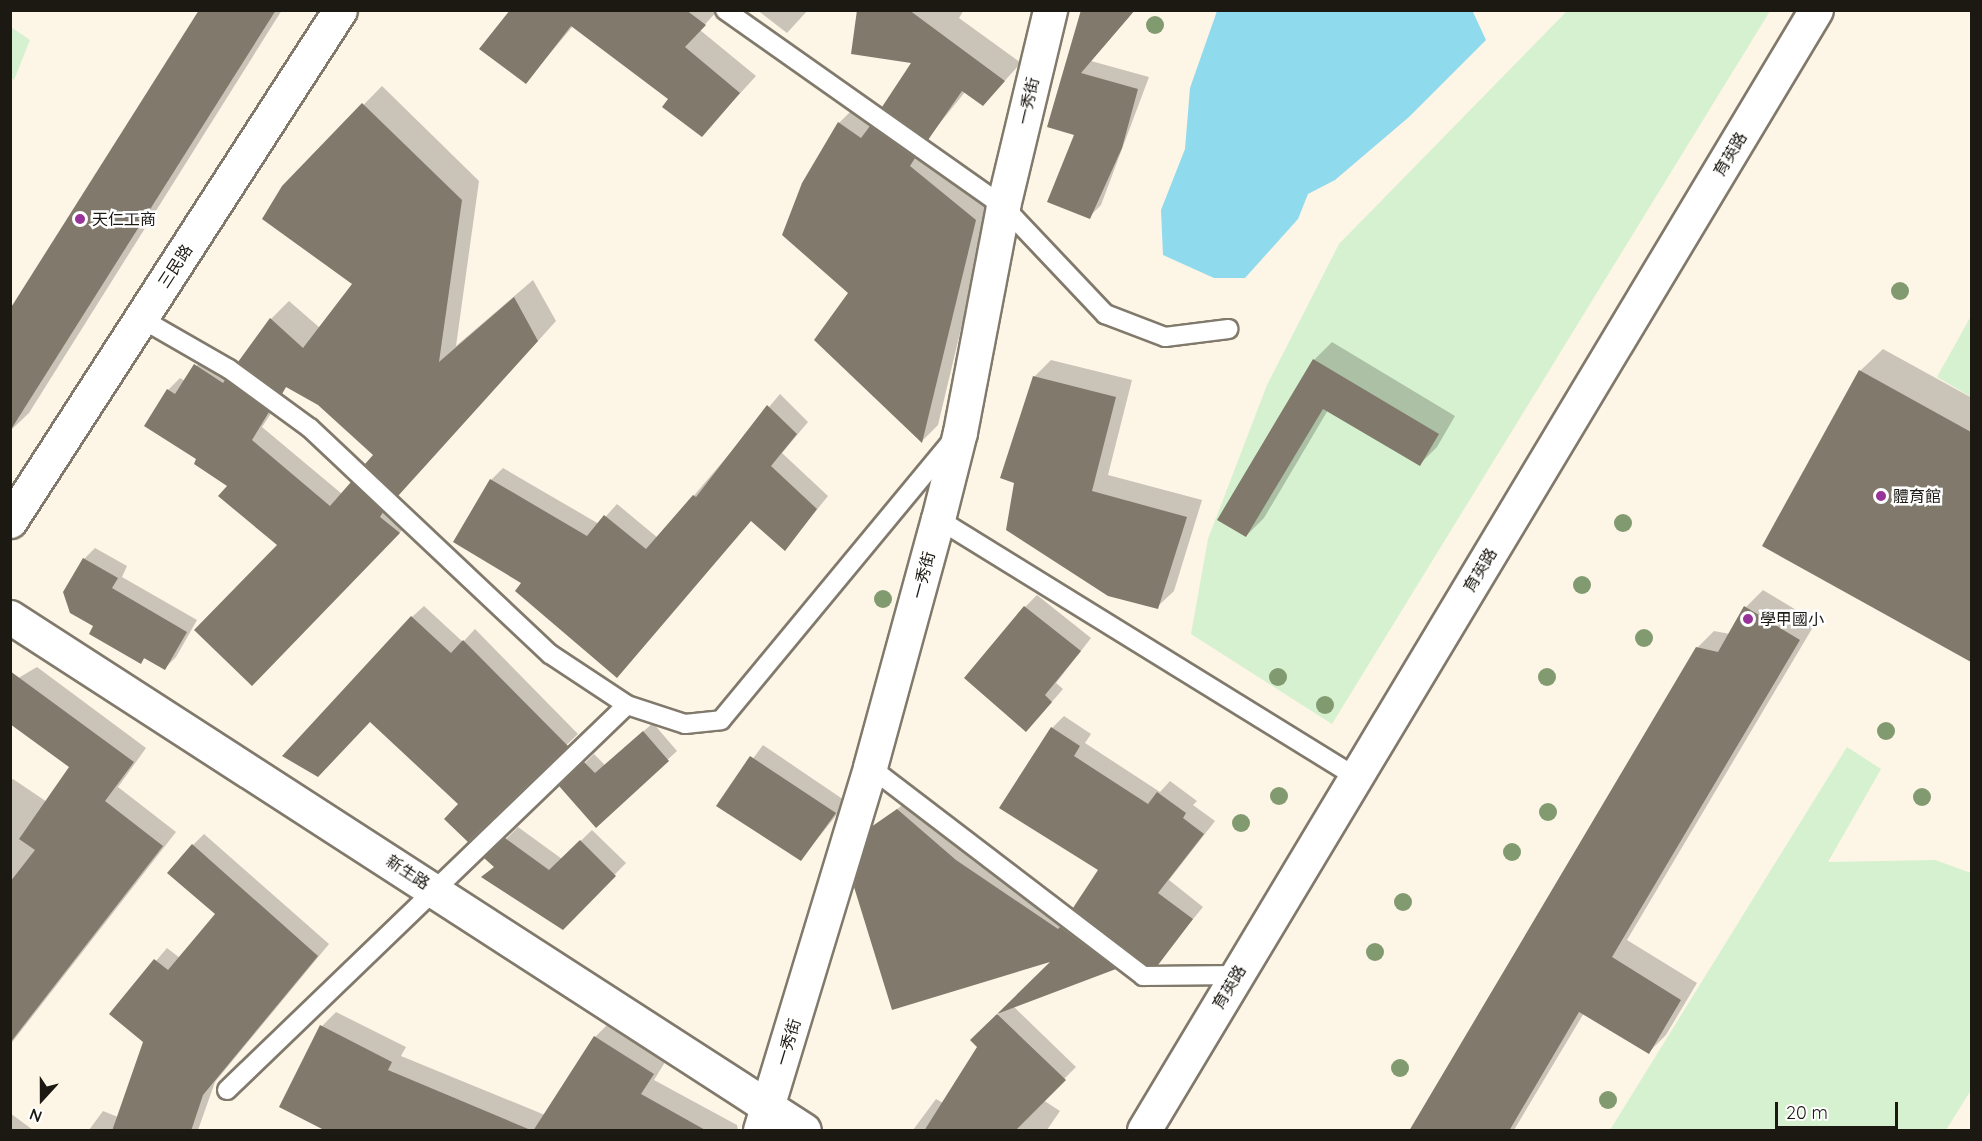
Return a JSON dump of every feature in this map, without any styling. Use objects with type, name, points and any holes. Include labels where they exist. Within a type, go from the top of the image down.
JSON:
[{"type":"street","name":"三民路","points":[[10,521],[340,10]]},
{"type":"street","name":"一秀街","points":[[764,1118],[870,767],[938,519],[960,432],[1004,206],[1050,10]]},
{"type":"street","name":"育英路","points":[[1144,1131],[1816,10]]},
{"type":"street","name":"新生路","points":[[10,617],[438,891],[764,1118],[804,1131]]},
{"type":"lane","points":[[725,10],[1004,206],[1105,314],[1165,337],[1228,329]]},
{"type":"lane","points":[[142,319],[229,369],[310,428],[550,654],[627,705],[685,724],[721,720],[960,432]]},
{"type":"lane","points":[[938,519],[1356,777]]},
{"type":"lane","points":[[227,1090],[438,891],[627,705]]},
{"type":"lane","points":[[870,767],[1143,976],[1237,975]]},
{"type":"green space","points":[[1567,11],[1770,11],[1332,724],[1191,634],[1208,539],[1267,385],[1339,244]]},
{"type":"green space","points":[[11,27],[30,40],[14,80],[11,78]]},
{"type":"green space","points":[[1971,316],[1971,397],[1937,377]]},
{"type":"green space","points":[[1847,747],[1881,769],[1828,862],[1935,860],[1971,873],[1971,1090],[1946,1130],[1610,1130]]},
{"type":"water","points":[[1472,10],[1486,40],[1409,117],[1335,180],[1308,194],[1298,219],[1245,278],[1214,278],[1163,255],[1161,210],[1185,149],[1190,88],[1217,11]]},
{"type":"building","points":[[199,10],[276,10],[10,431],[10,309]]},
{"type":"building","points":[[510,10],[686,10],[706,25],[685,47],[740,93],[702,137],[662,107],[668,99],[571,26],[526,84],[479,49]]},
{"type":"building","points":[[857,10],[909,10],[1005,81],[983,106],[962,91],[928,140],[882,107],[911,63],[851,54]]},
{"type":"building","points":[[1081,10],[1135,10],[1081,73],[1138,89],[1122,148],[1090,219],[1047,202],[1074,135],[1047,127]]},
{"type":"building","points":[[362,103],[462,200],[439,362],[514,297],[538,341],[398,496],[365,464],[373,455],[318,405],[286,387],[282,394],[238,362],[270,318],[303,348],[352,284],[262,219],[282,186]]},
{"type":"building","points":[[838,122],[861,138],[870,126],[915,158],[910,166],[976,220],[922,443],[814,340],[848,293],[782,235],[802,183]]},
{"type":"building","points":[[1313,359],[1439,434],[1420,466],[1323,409],[1246,537],[1217,520]]},
{"type":"building","points":[[194,364],[223,383],[225,380],[269,412],[252,440],[330,506],[351,482],[383,512],[380,517],[400,533],[252,686],[194,630],[277,545],[218,496],[227,486],[194,464],[196,459],[144,426],[167,389],[175,394]]},
{"type":"building","name":"體育館","points":[[1859,370],[1971,432],[1971,662],[1762,546]]},
{"type":"building","points":[[1033,376],[1116,397],[1092,491],[1187,517],[1158,609],[1108,596],[1006,530],[1014,483],[1000,478]]},
{"type":"building","points":[[767,405],[797,434],[771,466],[817,509],[785,551],[751,521],[617,678],[515,591],[521,583],[453,542],[490,479],[587,536],[604,515],[646,549],[693,495],[696,497]]},
{"type":"building","points":[[83,558],[118,578],[112,588],[187,632],[165,670],[144,658],[141,664],[89,634],[93,626],[70,613],[63,592]]},
{"type":"building","points":[[1024,606],[1081,651],[1045,695],[1052,702],[1026,732],[964,678]]},
{"type":"building","points":[[1744,606],[1800,640],[1612,957],[1681,1000],[1649,1054],[1579,1012],[1509,1131],[1409,1131],[1696,647],[1718,652]]},
{"type":"building","points":[[411,616],[451,653],[463,640],[568,746],[468,842],[444,819],[458,804],[370,722],[318,777],[282,756]]},
{"type":"building","points":[[10,671],[134,762],[105,801],[163,846],[10,1043],[10,882],[35,850],[19,839],[69,767],[10,724]]},
{"type":"building","points":[[1051,727],[1080,746],[1074,756],[1148,804],[1157,792],[1186,813],[1183,818],[1204,834],[1158,893],[1193,919],[1158,965],[1147,965],[1073,908],[1098,870],[999,808]]},
{"type":"building","points":[[643,731],[669,761],[596,828],[559,786],[584,762],[595,773]]},
{"type":"building","points":[[750,756],[836,813],[801,861],[716,806]]},
{"type":"building","points":[[897,809],[956,860],[1058,929],[1060,927],[1116,969],[997,1014],[1050,962],[892,1010],[854,887],[871,827]]},
{"type":"building","points":[[505,838],[549,870],[580,840],[616,876],[563,930],[481,877],[494,867],[484,858]]},
{"type":"building","points":[[192,844],[318,956],[203,1095],[191,1131],[112,1131],[143,1042],[109,1014],[154,959],[168,970],[215,914],[167,873]]},
{"type":"building","points":[[997,1014],[1066,1080],[1015,1131],[924,1131],[977,1047],[970,1040]]},
{"type":"building","points":[[320,1025],[392,1062],[388,1070],[533,1131],[326,1131],[279,1107]]},
{"type":"building","points":[[594,1036],[654,1074],[641,1094],[707,1131],[533,1131]]},
{"type":"place","name":"天仁工商","points":[[80,219]]},
{"type":"place","name":"體育館","points":[[1881,496]]},
{"type":"place","name":"學甲國小","points":[[1748,619]]}]
